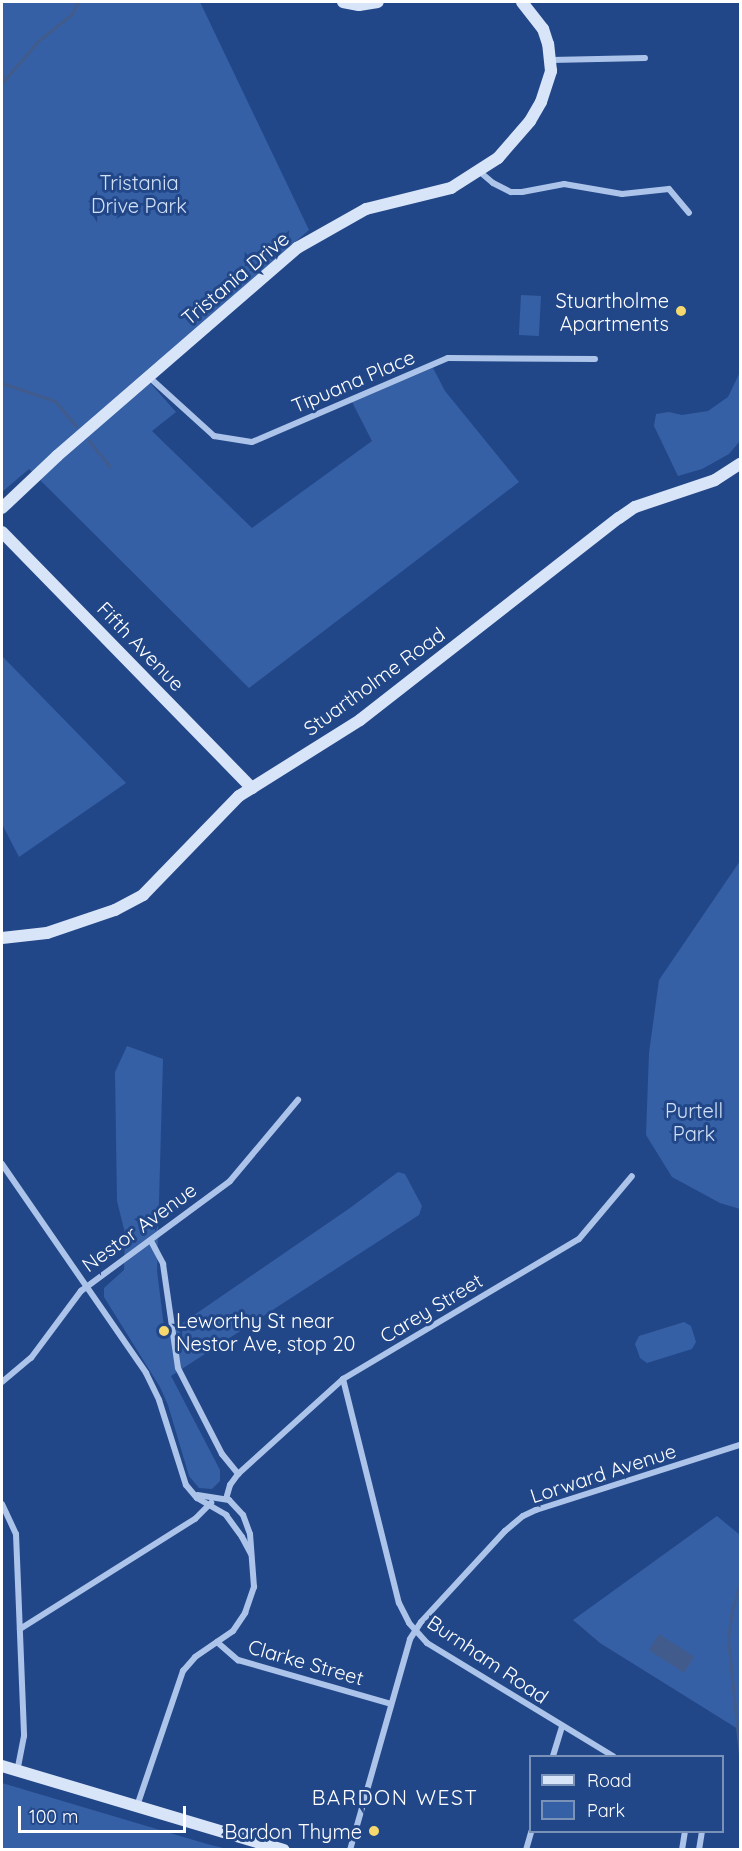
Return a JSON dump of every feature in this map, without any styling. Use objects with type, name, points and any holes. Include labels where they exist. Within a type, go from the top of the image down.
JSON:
[{"type":"street","points":[[343,2],[358,5],[378,2]]},
{"type":"street","name":"Tristania Drive","points":[[2,508],[57,456],[297,248],[366,209],[451,188],[480,172],[507,150],[530,121],[548,83],[551,60],[543,29],[522,2]]},
{"type":"street","points":[[551,60],[645,58]]},
{"type":"street","points":[[480,172],[493,183],[511,192],[564,184],[622,194],[669,189],[689,213]]},
{"type":"street","name":"Tipuana Place","points":[[150,377],[214,436],[252,442],[448,358],[595,359]]},
{"type":"street","name":"Stuartholme Road","points":[[2,938],[47,933],[134,900],[152,887],[227,807],[252,788],[360,720],[635,507],[715,480],[741,464]]},
{"type":"street","name":"Fifth Avenue","points":[[2,532],[252,788]]},
{"type":"street","name":"Nestor Avenue","points":[[2,1382],[31,1358],[87,1286],[230,1181],[298,1100]]},
{"type":"street","points":[[2,1164],[152,1383],[189,1489],[195,1497],[230,1519],[251,1554]]},
{"type":"street","name":"Carey Street","points":[[226,1498],[230,1485],[238,1474],[343,1379],[579,1239],[632,1176]]},
{"type":"street","points":[[151,1241],[163,1264],[178,1368],[218,1447],[238,1474]]},
{"type":"street","name":"Burnham Road","points":[[343,1379],[399,1602],[414,1631],[427,1643],[611,1755]]},
{"type":"street","name":"Lorward Avenue","points":[[414,1631],[505,1532],[523,1516],[741,1446]]},
{"type":"street","points":[[137,1806],[183,1671],[192,1659],[235,1628],[249,1604],[254,1587],[247,1523],[238,1508],[226,1498],[202,1497],[189,1489]]},
{"type":"street","points":[[20,1629],[195,1519],[207,1503],[226,1498]]},
{"type":"street","points":[[2,1504],[16,1534],[24,1736],[17,1771]]},
{"type":"street","points":[[350,1850],[414,1631]]},
{"type":"street","name":"Clarke Street","points":[[217,1642],[238,1660],[391,1704]]},
{"type":"street","points":[[553,1755],[562,1727]]},
{"type":"street","points":[[2,1766],[284,1850]]},
{"type":"street","points":[[526,1850],[531,1833]]},
{"type":"street","points":[[682,1850],[685,1833]]},
{"type":"street","points":[[699,1850],[702,1833]]},
{"type":"green space","name":"Tristania Drive Park","points":[[2,2],[200,2],[309,230],[143,375],[176,412],[152,431],[252,528],[372,441],[352,402],[433,368],[445,391],[519,482],[249,688],[29,469],[2,492]]},
{"type":"green space","points":[[521,295],[541,296],[539,336],[519,335]]},
{"type":"green space","points":[[740,372],[740,441],[729,454],[702,469],[678,476],[654,426],[656,414],[669,412],[682,415],[708,411],[728,397]]},
{"type":"green space","points":[[2,656],[126,783],[19,857],[2,824]]},
{"type":"green space","name":"Purtell Park","points":[[740,861],[740,1209],[720,1203],[672,1177],[646,1135],[649,1053],[659,980]]},
{"type":"green space","points":[[127,1046],[163,1059],[157,1271],[165,1335],[350,1208],[398,1172],[405,1174],[422,1206],[419,1215],[171,1376],[220,1470],[220,1481],[212,1489],[199,1488],[189,1476],[168,1405],[160,1387],[104,1297],[104,1288],[124,1270],[125,1233],[117,1201],[115,1072]]},
{"type":"green space","points":[[684,1322],[691,1326],[696,1342],[692,1349],[647,1363],[640,1358],[635,1344],[639,1336]]},
{"type":"green space","points":[[717,1516],[740,1535],[740,1755],[738,1729],[600,1643],[573,1620]]},
{"type":"green space","points":[[2,1783],[207,1844],[227,1849],[2,1849]]},
{"type":"shaded area","points":[[659,1634],[694,1657],[684,1673],[649,1650]]},
{"type":"waterway","points":[[2,83],[38,41],[72,14],[78,2]]},
{"type":"waterway","points":[[2,383],[55,401],[76,426]]},
{"type":"waterway","points":[[89,441],[110,467]]},
{"type":"waterway","points":[[740,1584],[732,1610],[728,1639],[740,1755]]},
{"type":"place","name":"Stuartholme Apartments","points":[[681,311]]},
{"type":"place","name":"Leworthy St near Nestor Ave, stop 20","points":[[164,1331]]},
{"type":"place","name":"Bardon Thyme","points":[[374,1831]]},
{"type":"district","name":"BARDON WEST","points":[[395,1797]]}]
